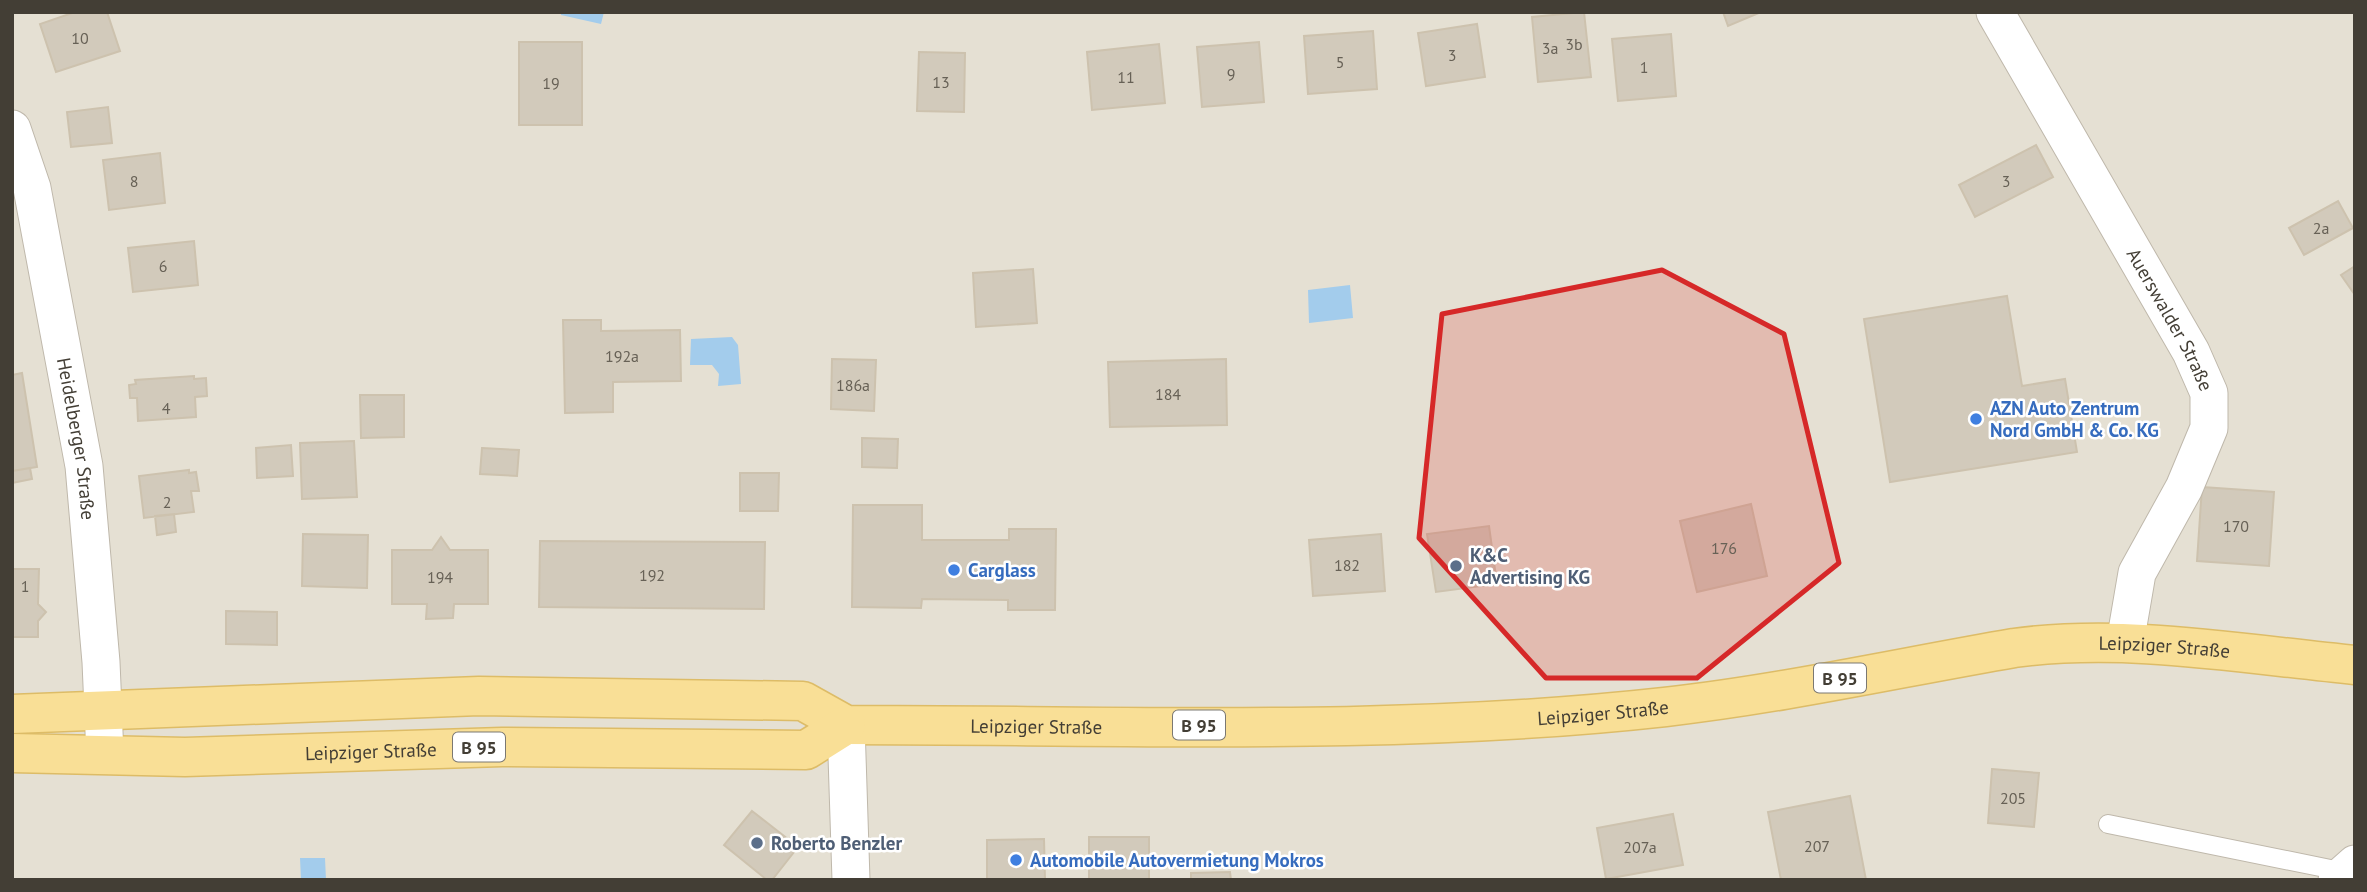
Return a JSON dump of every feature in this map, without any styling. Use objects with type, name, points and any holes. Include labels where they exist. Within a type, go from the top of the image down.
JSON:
[{"type":"main road","name":"Leipziger Straße","points":[[12,715],[478,696],[803,701],[846,725],[1367,726],[1519,719],[1666,707],[2026,646],[2125,643],[2355,665]]},
{"type":"main road","name":"Leipziger Straße","points":[[12,753],[186,757],[502,747],[806,750],[846,725]]},
{"type":"street","name":"Auerswalder Straße","points":[[1995,12],[2192,352],[2209,393],[2209,428],[2184,488],[2137,573],[2125,643]]},
{"type":"street","name":"Heidelberger Straße","points":[[12,129],[32,188],[84,466],[104,711],[105,755]]},
{"type":"street","points":[[846,725],[851,880]]},
{"type":"lane","points":[[2108,824],[2346,872]]},
{"type":"highlighted area","points":[[1662,270],[1784,334],[1839,563],[1697,678],[1546,678],[1419,538],[1442,314]]},
{"type":"shaded area","points":[[12,12],[2355,12],[2355,855],[2326,880],[12,880]]},
{"type":"water","points":[[561,12],[604,12],[601,24],[561,15]]},
{"type":"water","points":[[1350,285],[1353,318],[1309,323],[1308,290]]},
{"type":"water","points":[[732,337],[738,345],[741,384],[718,386],[719,374],[712,365],[690,365],[691,339]]},
{"type":"water","points":[[300,858],[325,858],[326,880],[301,880]]},
{"type":"building","points":[[75,12],[107,12],[120,51],[56,72],[40,24]]},
{"type":"building","points":[[1584,12],[1591,77],[1538,82],[1532,17]]},
{"type":"building","points":[[1723,12],[1761,12],[1728,26]]},
{"type":"building","points":[[1477,24],[1485,77],[1426,86],[1418,33]]},
{"type":"building","points":[[1373,31],[1377,89],[1308,94],[1304,36]]},
{"type":"building","points":[[1671,34],[1676,96],[1618,101],[1612,39]]},
{"type":"building","points":[[519,42],[582,42],[582,125],[519,125]]},
{"type":"building","points":[[1259,42],[1264,102],[1202,107],[1197,47]]},
{"type":"building","points":[[1159,44],[1165,103],[1092,110],[1087,52]]},
{"type":"building","points":[[919,52],[965,53],[964,112],[917,111]]},
{"type":"building","points":[[108,107],[112,143],[71,147],[67,112]]},
{"type":"building","points":[[2036,145],[2053,177],[1975,217],[1959,185]]},
{"type":"building","points":[[160,153],[165,203],[109,210],[103,160]]},
{"type":"building","points":[[2338,201],[2353,228],[2304,255],[2289,228]]},
{"type":"building","points":[[194,241],[198,285],[133,292],[128,248]]},
{"type":"building","points":[[2355,266],[2355,295],[2341,275]]},
{"type":"building","points":[[1033,269],[1037,323],[976,327],[973,273]]},
{"type":"building","name":"AZN Auto Zentrum Nord GmbH & Co. KG","points":[[2007,296],[2022,386],[2065,379],[2077,452],[1890,482],[1864,319]]},
{"type":"building","points":[[563,320],[601,320],[601,331],[680,330],[681,381],[613,382],[613,412],[565,413]]},
{"type":"building","points":[[832,359],[876,360],[874,411],[831,409]]},
{"type":"building","points":[[1226,359],[1227,425],[1110,427],[1108,362]]},
{"type":"building","points":[[22,373],[37,467],[12,471],[12,375]]},
{"type":"building","points":[[194,376],[194,379],[206,378],[207,396],[195,397],[196,417],[138,421],[137,398],[130,398],[129,385],[136,384],[135,380]]},
{"type":"building","points":[[360,395],[404,395],[404,437],[361,438]]},
{"type":"building","points":[[862,438],[898,439],[897,468],[862,467]]},
{"type":"building","points":[[354,441],[357,497],[302,499],[300,443]]},
{"type":"building","points":[[291,445],[293,476],[257,478],[256,448]]},
{"type":"building","points":[[482,448],[519,450],[517,476],[480,474]]},
{"type":"building","points":[[30,468],[32,479],[12,483],[12,471]]},
{"type":"building","points":[[189,470],[189,473],[196,472],[199,491],[191,491],[194,512],[144,518],[139,476]]},
{"type":"building","points":[[740,473],[779,473],[778,511],[740,511]]},
{"type":"building","points":[[2202,487],[2274,492],[2269,566],[2197,561]]},
{"type":"building","points":[[1751,504],[1767,576],[1697,592],[1680,521]]},
{"type":"building","name":"Carglass","points":[[853,505],[922,505],[922,540],[1009,540],[1009,529],[1056,529],[1055,610],[1008,610],[1008,600],[922,599],[921,608],[852,607]]},
{"type":"building","points":[[174,514],[176,532],[157,535],[155,516]]},
{"type":"building","points":[[1489,526],[1497,584],[1436,592],[1427,534]]},
{"type":"building","points":[[303,534],[368,535],[367,588],[302,586]]},
{"type":"building","points":[[1381,534],[1385,591],[1313,596],[1309,540]]},
{"type":"building","points":[[441,537],[450,550],[488,550],[488,604],[454,604],[453,618],[426,619],[427,604],[392,604],[392,550],[432,550]]},
{"type":"building","points":[[540,541],[765,542],[764,609],[539,607]]},
{"type":"building","points":[[12,569],[39,569],[38,604],[46,612],[38,621],[38,637],[12,637]]},
{"type":"building","points":[[226,611],[277,612],[277,645],[226,644]]},
{"type":"building","points":[[1992,769],[2039,773],[2034,827],[1988,823]]},
{"type":"building","points":[[1850,796],[1866,880],[1781,880],[1768,812]]},
{"type":"building","points":[[752,811],[798,847],[772,880],[767,880],[724,845]]},
{"type":"building","points":[[1673,814],[1683,865],[1606,879],[1597,828]]},
{"type":"building","points":[[1089,837],[1149,837],[1149,880],[1089,880]]},
{"type":"building","name":"Automobile Autovermietung Mokros","points":[[1044,839],[1045,880],[987,880],[987,840]]},
{"type":"building","points":[[1230,872],[1231,880],[1191,880],[1191,873]]},
{"type":"place","name":"AZN Auto Zentrum Nord GmbH & Co. KG","points":[[1976,419]]},
{"type":"place","name":"K&C Advertising KG","points":[[1456,566]]},
{"type":"place","name":"Carglass","points":[[954,570]]},
{"type":"place","name":"Roberto Benzler","points":[[757,843]]},
{"type":"place","name":"Automobile Autovermietung Mokros","points":[[1016,860]]}]
